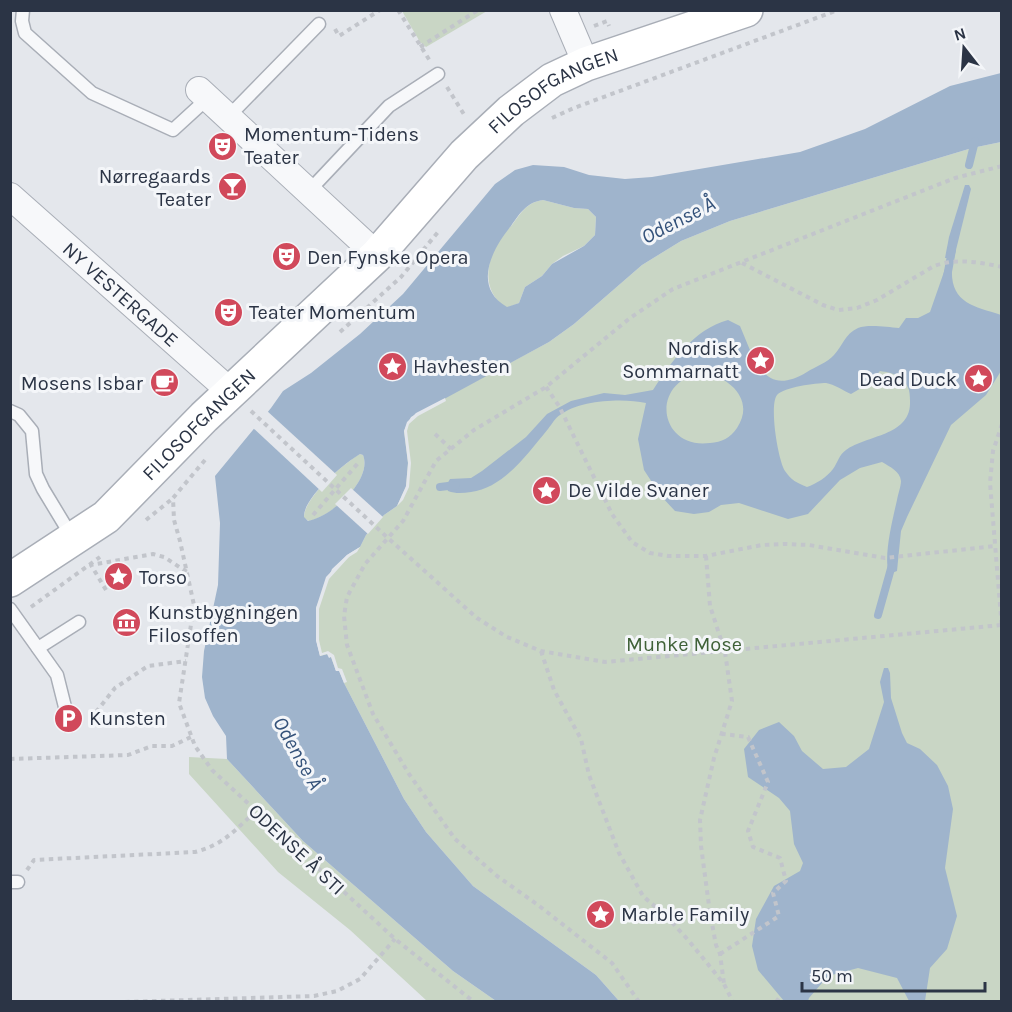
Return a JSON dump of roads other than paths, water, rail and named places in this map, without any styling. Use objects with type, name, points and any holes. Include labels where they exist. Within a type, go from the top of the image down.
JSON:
[{"type":"main road","name":"FILOSOFGANGEN","points":[[10,580],[106,518],[231,392],[377,255],[464,155],[511,111],[552,80],[585,64],[746,10]]},
{"type":"street","points":[[563,10],[585,64]]},
{"type":"street","points":[[204,94],[377,255]]},
{"type":"street","name":"NY VESTERGADE","points":[[10,196],[231,392]]},
{"type":"lane","points":[[23,10],[22,21],[25,33],[92,93],[173,130],[204,94]]},
{"type":"lane","points":[[228,117],[319,24]]},
{"type":"lane","points":[[309,191],[389,106],[438,74]]},
{"type":"lane","points":[[10,411],[19,415],[32,431],[36,474],[74,539]]},
{"type":"lane","points":[[10,609],[57,675],[66,711]]},
{"type":"lane","points":[[38,648],[79,622]]},
{"type":"water","name":"Odense Å","points":[[1001,73],[1001,142],[972,148],[730,221],[681,241],[642,265],[574,324],[549,342],[411,417],[404,431],[408,463],[406,487],[397,506],[384,515],[366,535],[360,547],[332,569],[316,608],[316,640],[320,656],[328,654],[336,671],[339,670],[404,799],[426,832],[473,886],[596,975],[619,1001],[496,1001],[453,971],[303,841],[227,759],[226,736],[205,698],[202,677],[204,651],[218,585],[220,523],[215,476],[283,391],[311,373],[360,334],[403,294],[495,184],[515,170],[533,165],[564,167],[589,175],[625,179],[652,177],[800,152],[865,129],[950,86]],"holes":[[[543,200],[588,209],[596,217],[595,235],[584,246],[552,264],[542,276],[525,287],[519,303],[507,307],[496,299],[490,289],[488,279],[492,256],[521,213],[533,203]],[[360,454],[363,455],[364,465],[356,486],[328,513],[308,521],[304,517],[305,509],[317,491],[344,465]]]},
{"type":"water","points":[[965,185],[969,185],[971,189],[954,258],[945,258],[949,237]]},
{"type":"water","points":[[952,268],[955,289],[965,301],[1001,315],[1001,371],[986,395],[951,425],[901,531],[897,571],[889,574],[887,557],[901,481],[897,472],[882,462],[860,468],[840,480],[808,514],[788,519],[739,503],[721,505],[709,512],[694,514],[675,511],[661,496],[644,470],[638,439],[646,403],[626,401],[590,403],[568,410],[557,418],[505,477],[483,489],[471,492],[448,491],[446,486],[450,479],[471,478],[482,471],[526,437],[547,414],[571,401],[604,393],[625,395],[653,390],[684,348],[716,324],[728,320],[740,326],[762,371],[770,378],[780,381],[792,379],[831,358],[847,337],[858,328],[872,326],[899,328],[906,318],[918,318],[930,312],[945,269]],"holes":[[[880,371],[898,376],[909,390],[910,404],[908,415],[903,423],[895,429],[846,450],[831,472],[814,484],[807,487],[797,483],[785,471],[777,445],[774,421],[777,395],[793,388],[826,383],[851,394],[868,384]],[[705,373],[731,385],[742,400],[742,418],[737,428],[732,434],[718,442],[692,442],[679,436],[670,425],[667,412],[668,399],[675,387],[687,378]]]},
{"type":"water","points":[[884,668],[888,668],[890,673],[891,698],[907,743],[920,749],[937,765],[948,786],[953,809],[945,868],[957,916],[947,949],[930,968],[925,1001],[909,1001],[897,978],[858,968],[828,976],[808,1001],[784,1001],[758,970],[752,946],[756,919],[774,886],[800,871],[803,863],[794,844],[790,811],[779,798],[748,777],[744,749],[759,730],[779,722],[794,736],[802,751],[823,769],[846,767],[869,749],[884,702],[880,682]]},
{"type":"waterway","points":[[969,165],[975,141]]},
{"type":"waterway","points":[[947,277],[952,250]]},
{"type":"waterway","points":[[440,487],[456,485]]},
{"type":"waterway","points":[[878,615],[892,565]]},
{"type":"place","name":"Momentum-Tidens Teater","points":[[223,146]]},
{"type":"place","name":"Nørregaards Teater","points":[[232,187]]},
{"type":"place","name":"Den Fynske Opera","points":[[286,257]]},
{"type":"place","name":"Teater Momentum","points":[[228,312]]},
{"type":"place","name":"Nordisk Sommarnatt","points":[[760,360]]},
{"type":"place","name":"Havhesten","points":[[392,366]]},
{"type":"place","name":"Dead Duck","points":[[978,379]]},
{"type":"place","name":"Mosens Isbar","points":[[164,383]]},
{"type":"place","name":"De Vilde Svaner","points":[[547,490]]},
{"type":"place","name":"Torso","points":[[118,577]]},
{"type":"place","name":"Kunstbygningen Filosoffen","points":[[127,623]]},
{"type":"place","name":"Kunsten","points":[[68,718]]},
{"type":"place","name":"Marble Family","points":[[600,914]]},
{"type":"park label","name":"Munke Mose","points":[[684,644]]}]
